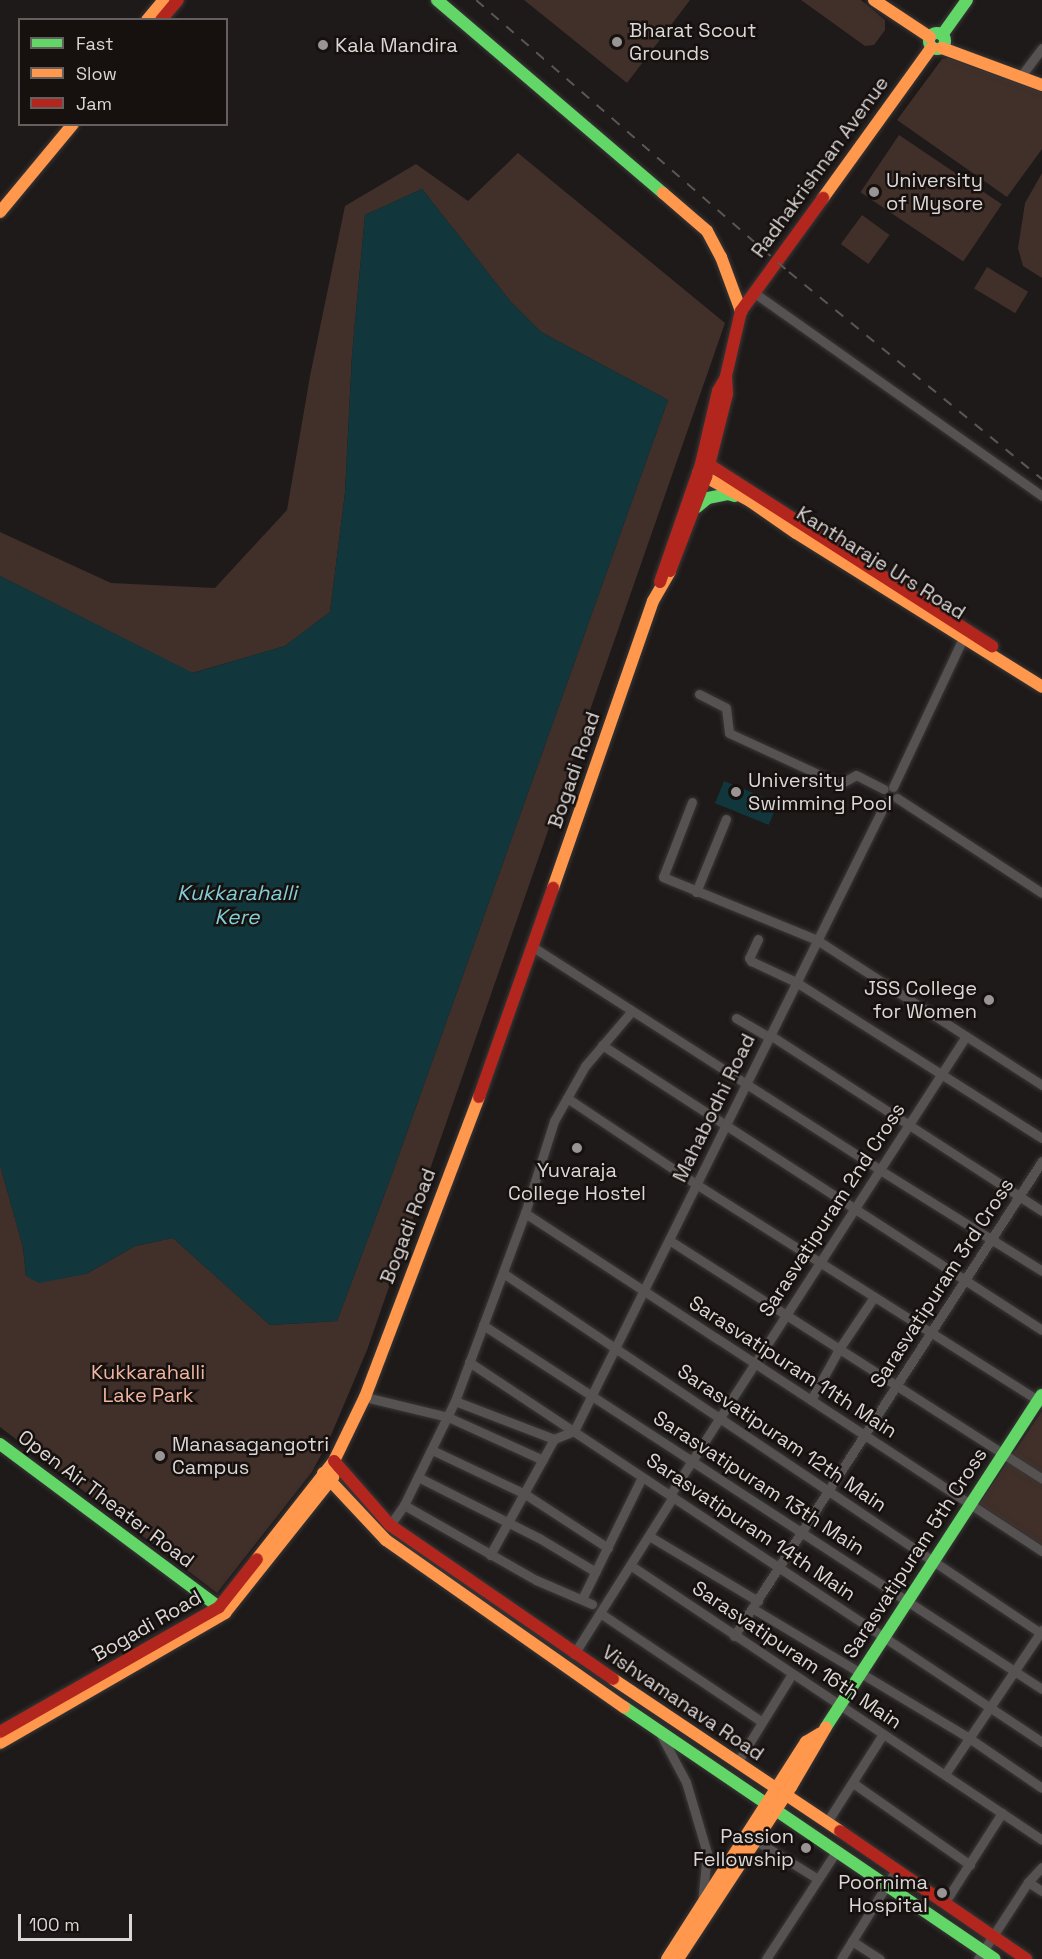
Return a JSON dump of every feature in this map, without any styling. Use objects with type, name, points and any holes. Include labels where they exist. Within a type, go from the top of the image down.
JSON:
[{"type":"main road","points":[[149,18],[164,0]]},
{"type":"main road","points":[[163,18],[178,0]]},
{"type":"main road","points":[[437,0],[707,231],[721,257],[741,311]]},
{"type":"main road","points":[[874,0],[900,20],[938,41],[1042,85]]},
{"type":"main road","name":"Radhakrishnan Avenue","points":[[741,311],[967,0]]},
{"type":"main road","points":[[938,41],[1042,77]]},
{"type":"main road","points":[[0,198],[59,126]]},
{"type":"main road","points":[[0,212],[71,126]]},
{"type":"main road","name":"Bogadi Road","points":[[658,590],[671,570],[694,509],[706,462],[718,391],[726,376],[741,311]]},
{"type":"main road","name":"Bogadi Road","points":[[706,462],[714,448],[727,394],[726,376]]},
{"type":"main road","points":[[714,448],[737,482]]},
{"type":"main road","name":"Kantharaje Urs Road","points":[[706,462],[844,557]]},
{"type":"main road","name":"Bogadi Road","points":[[0,1732],[219,1607],[337,1465],[368,1397],[375,1369],[501,1038],[658,590],[663,567],[702,475]]},
{"type":"main road","name":"Kantharaje Urs Road","points":[[702,475],[844,557],[965,634],[1042,687]]},
{"type":"main road","points":[[694,509],[708,498],[717,495],[728,494],[750,501]]},
{"type":"main road","name":"Kantharaje Urs Road","points":[[965,634],[1042,678]]},
{"type":"main road","name":"Sarasvatipuram 5th Cross","points":[[770,1808],[806,1742],[821,1733],[970,1504],[1041,1400]]},
{"type":"main road","name":"Open Air Theater Road","points":[[0,1444],[219,1607]]},
{"type":"main road","name":"Vishvamanava Road","points":[[337,1465],[390,1526],[574,1654],[736,1763],[781,1790],[1026,1959]]},
{"type":"main road","points":[[0,1743],[225,1613],[326,1477]]},
{"type":"main road","name":"Vishvamanava Road","points":[[326,1477],[386,1540],[770,1808],[886,1884],[980,1955],[995,1959]]},
{"type":"main road","points":[[678,1959],[755,1840],[770,1808]]},
{"type":"main road","points":[[667,1959],[770,1808]]},
{"type":"street","points":[[1024,72],[1042,48]]},
{"type":"street","points":[[753,292],[1042,496]]},
{"type":"street","points":[[699,694],[726,708],[729,733],[840,784],[856,775],[889,788],[898,793],[897,798],[891,803],[886,802],[882,797],[889,788],[965,634]]},
{"type":"street","points":[[897,798],[1042,891]]},
{"type":"street","points":[[692,802],[663,877],[817,940],[1042,1085]]},
{"type":"street","name":"Mahabodhi Road","points":[[574,1431],[886,802]]},
{"type":"street","points":[[696,892],[726,819]]},
{"type":"street","points":[[758,939],[750,960],[796,982],[1042,1138]]},
{"type":"street","points":[[532,947],[1042,1271]]},
{"type":"street","points":[[390,1526],[404,1505],[455,1401],[525,1213],[554,1121],[585,1066],[631,1012]]},
{"type":"street","points":[[736,1018],[770,1036],[1042,1211]]},
{"type":"street","name":"Sarasvatipuram 2nd Cross","points":[[574,1654],[649,1536],[719,1418],[966,1036]]},
{"type":"street","points":[[602,1045],[725,1127],[855,1208],[1042,1330]]},
{"type":"street","points":[[567,1098],[696,1184],[930,1333],[1041,1400]]},
{"type":"street","name":"Sarasvatipuram 3rd Cross","points":[[734,1636],[1042,1161]]},
{"type":"street","name":"Sarasvatipuram 11th Main","points":[[525,1213],[1042,1551]]},
{"type":"street","points":[[669,1239],[1042,1479]]},
{"type":"street","name":"Sarasvatipuram 12th Main","points":[[503,1273],[1041,1632]]},
{"type":"street","points":[[811,1400],[839,1349],[874,1297]]},
{"type":"street","name":"Sarasvatipuram 13th Main","points":[[483,1325],[1042,1689]]},
{"type":"street","name":"Sarasvatipuram 14th Main","points":[[469,1362],[1042,1742]]},
{"type":"street","points":[[368,1397],[448,1417],[543,1460]]},
{"type":"street","points":[[455,1401],[554,1439]]},
{"type":"street","points":[[490,1555],[510,1523],[554,1439],[574,1431]]},
{"type":"street","points":[[432,1450],[525,1494],[608,1548]]},
{"type":"street","points":[[418,1477],[510,1523],[596,1572]]},
{"type":"street","points":[[582,1599],[642,1477]]},
{"type":"street","points":[[404,1505],[536,1580],[592,1604]]},
{"type":"street","points":[[649,1536],[859,1674],[969,1738],[1042,1788]]},
{"type":"street","name":"Sarasvatipuram 16th Main","points":[[630,1565],[1042,1840]]},
{"type":"street","points":[[600,1613],[762,1722]]},
{"type":"street","points":[[945,1774],[1041,1632]]},
{"type":"street","points":[[736,1763],[792,1674]]},
{"type":"street","points":[[656,1729],[671,1750],[686,1782],[707,1853],[702,1906]]},
{"type":"street","points":[[827,1822],[883,1734]]},
{"type":"street","points":[[853,1783],[970,1865]]},
{"type":"street","points":[[945,1902],[1002,1813]]},
{"type":"street","points":[[755,1840],[818,1879]]},
{"type":"street","points":[[766,1959],[836,1853]]},
{"type":"street","points":[[980,1955],[1028,1882],[1042,1867]]},
{"type":"street","points":[[841,1959],[896,1870]]},
{"type":"street","points":[[1028,1882],[1042,1891]]},
{"type":"street","points":[[852,1941],[880,1959]]},
{"type":"green space","name":"Bharat Scout Grounds","points":[[524,0],[690,0],[627,83]]},
{"type":"green space","points":[[801,0],[861,0],[885,20],[885,30],[874,45],[865,46]]},
{"type":"green space","points":[[948,58],[1042,92],[1042,149],[1007,197],[897,120],[942,59]]},
{"type":"green space","points":[[899,135],[1002,204],[963,262],[860,192]]},
{"type":"green space","name":"Kukkarahalli Lake Park","points":[[518,153],[725,323],[367,1350],[329,1440],[312,1472],[217,1593],[0,1427],[0,1165],[23,1247],[26,1276],[86,1274],[135,1246],[173,1238],[270,1325],[337,1321],[391,1177],[668,400],[541,332],[511,302],[422,189],[365,215],[352,355],[345,493],[330,612],[285,646],[192,673],[0,576],[0,532],[111,583],[215,588],[287,510],[310,376],[345,206],[416,164],[468,201]]},
{"type":"green space","points":[[1042,173],[1042,278],[1023,266],[1018,248],[1025,203]]},
{"type":"green space","points":[[862,215],[890,235],[868,264],[841,244]]},
{"type":"green space","points":[[987,267],[1028,292],[1015,313],[974,288]]},
{"type":"green space","points":[[1042,1411],[1042,1545],[979,1504]]},
{"type":"water","name":"Kukkarahalli Kere","points":[[422,189],[511,302],[541,332],[668,400],[391,1177],[337,1321],[270,1325],[173,1238],[135,1246],[86,1274],[39,1283],[26,1276],[23,1247],[0,1165],[0,576],[193,673],[285,646],[330,612],[345,493],[352,355],[365,215]]},
{"type":"water","name":"University Swimming Pool","points":[[724,781],[778,803],[769,825],[715,803]]},
{"type":"railway","points":[[476,0],[789,272],[1042,479]]},
{"type":"traffic: fast","points":[[437,0],[663,193]]},
{"type":"traffic: fast","points":[[942,35],[967,0]]},
{"type":"traffic: fast","points":[[937,33],[943,35],[945,41],[943,47],[937,49],[931,47],[929,41],[931,35],[937,33]]},
{"type":"traffic: fast","points":[[697,507],[708,498],[728,494],[735,496]]},
{"type":"traffic: fast","points":[[826,1727],[1042,1395]]},
{"type":"traffic: fast","points":[[0,1444],[219,1607]]},
{"type":"traffic: fast","points":[[624,1707],[995,1959]]},
{"type":"traffic: slow","points":[[149,18],[164,0]]},
{"type":"traffic: slow","points":[[874,0],[930,37]]},
{"type":"traffic: slow","points":[[823,198],[932,47]]},
{"type":"traffic: slow","points":[[942,48],[1042,85]]},
{"type":"traffic: slow","points":[[0,212],[71,126]]},
{"type":"traffic: slow","points":[[663,193],[707,231],[721,257],[741,311]]},
{"type":"traffic: slow","points":[[698,473],[750,501],[796,533],[1042,687]]},
{"type":"traffic: slow","points":[[553,888],[653,601],[670,571]]},
{"type":"traffic: slow","points":[[257,1559],[334,1461],[365,1397],[479,1097]]},
{"type":"traffic: slow","points":[[323,1473],[386,1540],[624,1707]]},
{"type":"traffic: slow","points":[[0,1743],[225,1613],[333,1477]]},
{"type":"traffic: slow","points":[[613,1679],[840,1831]]},
{"type":"traffic: slow","points":[[678,1959],[791,1787],[826,1727]]},
{"type":"traffic: slow","points":[[667,1959],[806,1742],[821,1733]]},
{"type":"traffic: jam","points":[[163,18],[178,0]]},
{"type":"traffic: jam","points":[[670,571],[706,477],[727,394],[726,376],[741,311],[823,198]]},
{"type":"traffic: jam","points":[[660,582],[701,464],[718,391],[726,377]]},
{"type":"traffic: jam","points":[[702,460],[992,646]]},
{"type":"traffic: jam","points":[[479,1097],[553,888]]},
{"type":"traffic: jam","points":[[334,1461],[390,1525],[613,1679]]},
{"type":"traffic: jam","points":[[0,1732],[219,1607],[257,1559]]},
{"type":"traffic: jam","points":[[840,1831],[1026,1959]]},
{"type":"place","name":"Bharat Scout Grounds","points":[[617,42]]},
{"type":"place","name":"Kala Mandira","points":[[323,45]]},
{"type":"place","name":"University of Mysore","points":[[874,192]]},
{"type":"place","name":"University Swimming Pool","points":[[736,792]]},
{"type":"place","name":"JSS College for Women","points":[[989,1000]]},
{"type":"place","name":"Yuvaraja College Hostel","points":[[577,1148]]},
{"type":"place","name":"Manasagangotri Campus","points":[[160,1456]]},
{"type":"place","name":"Passion Fellowship","points":[[806,1848]]},
{"type":"place","name":"Poornima Hospital","points":[[942,1893]]}]
